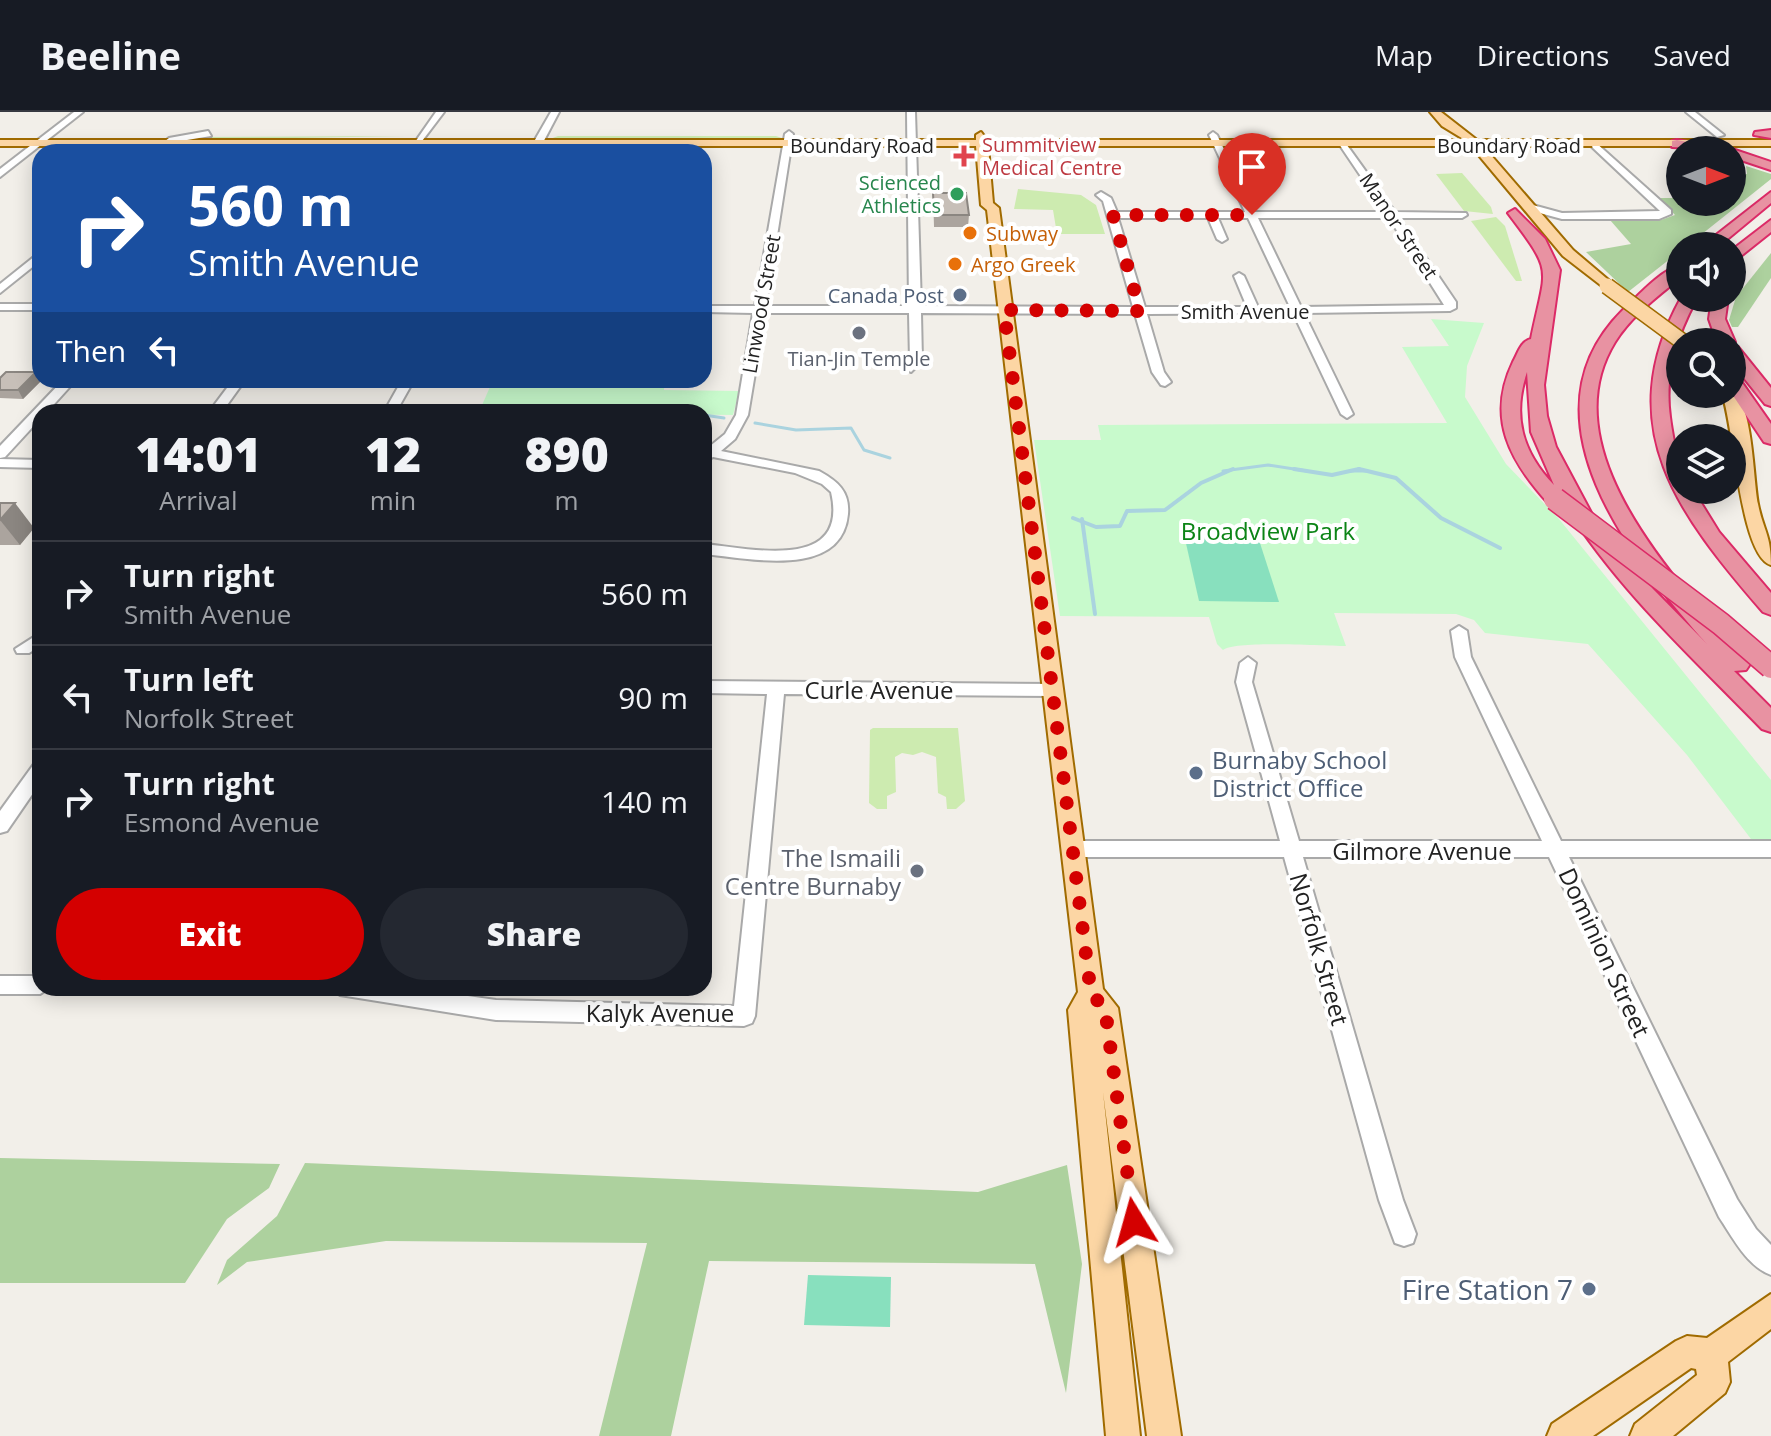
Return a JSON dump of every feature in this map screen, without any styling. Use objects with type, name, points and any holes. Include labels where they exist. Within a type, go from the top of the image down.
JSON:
[{"type":"highway","points":[[1746,158],[1771,166]]},
{"type":"highway","points":[[1727,232],[1771,196]]},
{"type":"highway","points":[[1517,207],[1551,263],[1550,295],[1543,323],[1535,406],[1557,471],[1599,538],[1623,567],[1771,723]]},
{"type":"highway","points":[[1746,246],[1771,224]]},
{"type":"highway","points":[[1746,250],[1749,244]]},
{"type":"highway","points":[[1666,282],[1618,325],[1599,353],[1587,401],[1592,442],[1613,501],[1635,538],[1672,587],[1771,700]]},
{"type":"highway","points":[[1666,447],[1660,431],[1657,400],[1674,323],[1681,312]]},
{"type":"highway","points":[[1543,323],[1509,395],[1508,428],[1522,462],[1555,499],[1771,667]]},
{"type":"highway","points":[[1746,369],[1771,400]]},
{"type":"highway","points":[[1746,401],[1771,438]]},
{"type":"highway","points":[[1692,504],[1730,561],[1771,607]]},
{"type":"main road","points":[[1435,112],[1468,160]]},
{"type":"main road","name":"Boundary Road","points":[[0,134],[108,144]]},
{"type":"main road","name":"Boundary Road","points":[[0,143],[45,138],[208,134],[396,144]]},
{"type":"main road","name":"Boundary Road","points":[[476,144],[789,140],[1216,140],[1344,144],[1449,134]]},
{"type":"main road","name":"Boundary Road","points":[[987,140],[1038,145],[1449,134],[1470,140],[1597,140],[1720,135],[1768,137]]},
{"type":"main road","points":[[1449,134],[1470,140],[1517,207],[1607,286],[1666,329]]},
{"type":"main road","name":"Boundary Road","points":[[1746,139],[1768,137]]},
{"type":"main road","points":[[320,143],[391,140],[410,144]]},
{"type":"main road","name":"Boundary Road","points":[[712,145],[789,140]]},
{"type":"main road","points":[[987,140],[987,205],[993,208],[1091,994],[1105,1008],[1164,1436]]},
{"type":"main road","name":"Boundary Road","points":[[1597,140],[1666,143]]},
{"type":"main road","name":"Boundary Road","points":[[538,143],[563,144]]},
{"type":"main road","name":"Boundary Road","points":[[180,144],[210,144]]},
{"type":"main road","name":"Boundary Road","points":[[312,144],[368,144]]},
{"type":"main road","points":[[1003,155],[1038,145]]},
{"type":"main road","points":[[1736,408],[1750,508],[1771,559]]},
{"type":"main road","points":[[1091,994],[1081,1010],[1123,1436]]},
{"type":"main road","points":[[1564,1436],[1687,1352],[1711,1355],[1771,1310]]},
{"type":"main road","points":[[1647,1436],[1714,1382],[1711,1355]]},
{"type":"street","points":[[38,144],[79,112]]},
{"type":"street","points":[[416,144],[440,112]]},
{"type":"street","points":[[538,143],[555,112]]},
{"type":"street","points":[[911,112],[916,361],[911,368]]},
{"type":"street","points":[[1690,112],[1720,135]]},
{"type":"street","points":[[176,144],[208,134]]},
{"type":"street","name":"Linwood Street","points":[[712,453],[738,426],[742,415],[789,140]]},
{"type":"street","points":[[1216,140],[1347,414]]},
{"type":"street","points":[[1517,207],[1562,216],[1659,216],[1667,212],[1597,140]]},
{"type":"street","name":"Manor Street","points":[[1344,144],[1450,302],[1450,308]]},
{"type":"street","points":[[0,174],[32,148]]},
{"type":"street","points":[[1101,195],[1108,200],[1158,372],[1165,382]]},
{"type":"street","points":[[1113,215],[1462,215]]},
{"type":"street","points":[[1212,215],[1222,239]]},
{"type":"street","points":[[0,290],[32,262]]},
{"type":"street","points":[[1239,276],[1254,311]]},
{"type":"street","points":[[0,307],[32,307]]},
{"type":"street","name":"Smith Avenue","points":[[712,309],[1297,311],[1450,308]]},
{"type":"street","points":[[47,404],[62,388]]},
{"type":"street","points":[[0,454],[32,420]]},
{"type":"street","points":[[712,457],[818,474],[838,491],[841,517],[830,542],[808,555],[794,557],[712,550]]},
{"type":"street","points":[[0,463],[32,464]]},
{"type":"street","name":"Dominion Street","points":[[1459,631],[1463,657],[1734,1219],[1771,1263]]},
{"type":"street","points":[[23,649],[32,644]]},
{"type":"street","name":"Norfolk Street","points":[[1248,663],[1244,682],[1391,1200],[1404,1234]]},
{"type":"street","name":"Curle Avenue","points":[[712,687],[1054,690]]},
{"type":"street","name":"Kalyk Avenue","points":[[401,996],[496,1010],[744,1016],[776,689]]},
{"type":"street","points":[[0,826],[32,780]]},
{"type":"street","name":"Gilmore Avenue","points":[[1074,849],[1771,849]]},
{"type":"street","points":[[0,985],[32,985]]},
{"type":"green space","points":[[406,136],[178,140],[198,137]]},
{"type":"green space","points":[[558,136],[776,136],[782,138],[550,139]]},
{"type":"green space","points":[[1746,166],[1771,174],[1771,179],[1746,199],[1746,174]]},
{"type":"green space","points":[[1462,173],[1491,207],[1493,214],[1464,211],[1436,174]]},
{"type":"green space","points":[[1018,189],[1081,195],[1096,205],[1105,234],[1057,234],[1053,210],[1014,209]]},
{"type":"green space","points":[[1672,216],[1725,216],[1705,232],[1666,232],[1666,262],[1628,292],[1586,252],[1631,244],[1610,220],[1661,220]]},
{"type":"green space","points":[[1496,217],[1505,226],[1522,281],[1516,281],[1471,221]]},
{"type":"green space","points":[[1771,253],[1771,278],[1738,327],[1732,327],[1729,320],[1731,312],[1746,312],[1746,284]]},
{"type":"green space","name":"Broadview Park","points":[[1431,319],[1484,323],[1467,366],[1465,397],[1506,464],[1559,519],[1771,780],[1771,839],[1751,839],[1687,755],[1588,644],[1485,633],[1474,620],[1456,614],[1334,613],[1346,646],[1261,644],[1223,650],[1217,644],[1209,617],[1060,616],[1034,440],[1101,440],[1098,425],[1447,423],[1402,347],[1449,346]]},
{"type":"green space","points":[[490,388],[739,391],[733,415],[712,415],[712,404],[482,404]]},
{"type":"green space","points":[[1185,539],[1259,540],[1279,602],[1199,601]]},
{"type":"green space","points":[[958,728],[965,801],[956,809],[947,809],[946,797],[938,793],[936,757],[922,752],[913,755],[902,753],[895,757],[896,792],[887,796],[887,809],[877,809],[869,803],[870,730]]},
{"type":"green space","points":[[0,1158],[280,1164],[269,1188],[227,1219],[185,1283],[0,1283]]},
{"type":"green space","points":[[305,1163],[978,1192],[1067,1165],[1082,1264],[1066,1393],[1035,1264],[709,1261],[671,1436],[599,1436],[647,1243],[386,1241],[247,1262],[217,1285],[227,1260],[277,1216]]},
{"type":"green space","points":[[808,1275],[891,1277],[890,1327],[804,1325]]},
{"type":"building","points":[[933,193],[966,193],[969,215],[934,215]]},
{"type":"building","points":[[6,372],[32,372],[32,376],[18,390],[0,390],[0,378]]},
{"type":"building","points":[[0,503],[15,503],[0,520]]},
{"type":"waterway","points":[[712,416],[724,418]]},
{"type":"waterway","points":[[755,423],[796,430],[851,428],[864,450],[890,458]]},
{"type":"waterway","points":[[1231,470],[1268,465],[1294,469]]},
{"type":"waterway","points":[[1294,469],[1307,471]]},
{"type":"waterway","points":[[1294,469],[1332,475],[1350,471]]},
{"type":"waterway","points":[[1350,471],[1359,469],[1396,478],[1441,518],[1500,548]]},
{"type":"waterway","points":[[1082,522],[1096,527],[1120,526],[1127,511],[1165,510],[1201,483],[1231,470]]},
{"type":"waterway","points":[[1223,471],[1231,470]]},
{"type":"waterway","points":[[1350,471],[1367,471]]},
{"type":"waterway","points":[[1073,518],[1082,522]]},
{"type":"waterway","points":[[1082,522],[1095,614]]},
{"type":"place","name":"Summitview Medical Centre","points":[[964,156]]},
{"type":"place","name":"Scienced Athletics","points":[[957,194]]},
{"type":"place","name":"Subway","points":[[970,233]]},
{"type":"place","name":"Argo Greek","points":[[955,264]]},
{"type":"place","name":"Canada Post","points":[[960,295]]},
{"type":"place","name":"Tian-Jin Temple","points":[[859,333]]},
{"type":"place","name":"Burnaby School District Office","points":[[1196,773]]},
{"type":"place","name":"The Ismaili Centre Burnaby","points":[[917,871]]},
{"type":"place","name":"Fire Station 7","points":[[1589,1289]]},
{"type":"route","points":[[1134,1222],[1105,1008],[1091,994],[1004,310],[1140,311],[1113,215],[1252,215]]}]
